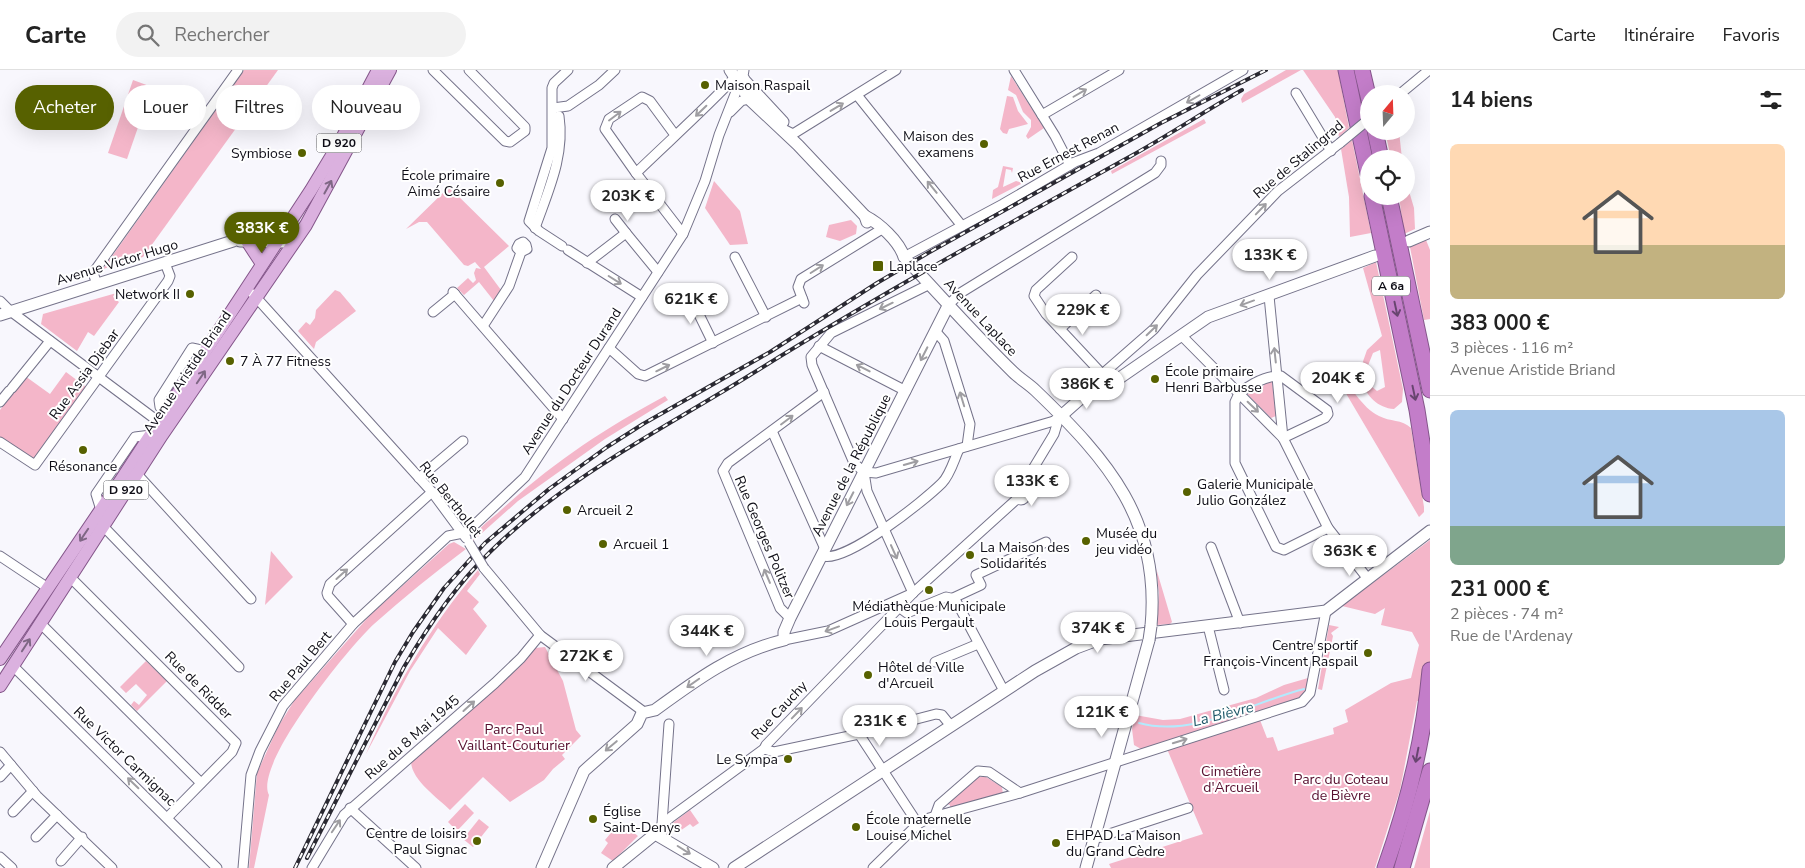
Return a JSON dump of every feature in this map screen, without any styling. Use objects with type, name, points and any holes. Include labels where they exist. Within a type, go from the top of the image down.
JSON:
[{"type":"highway","points":[[1346,70],[1363,150]]},
{"type":"highway","points":[[1362,70],[1366,85]]},
{"type":"highway","name":"A 6a","points":[[1374,205],[1418,410],[1430,494]]},
{"type":"highway","name":"A 6a","points":[[1391,205],[1430,390]]},
{"type":"highway","points":[[1385,868],[1408,795],[1426,708],[1430,670]]},
{"type":"highway","points":[[1402,868],[1430,771]]},
{"type":"main road","name":"Avenue Aristide Briand","points":[[0,686],[251,293],[262,264],[340,142],[378,70]]},
{"type":"main road","name":"Avenue Aristide Briand","points":[[1,656],[101,510],[206,351],[293,243],[326,190],[390,70]]},
{"type":"main road","name":"Avenue Laplace","points":[[738,75],[749,99],[772,116]]},
{"type":"main road","name":"Avenue Laplace","points":[[738,75],[772,116],[796,139],[865,216],[874,220],[879,230],[901,249],[904,256],[930,284],[1116,479],[1140,527],[1151,572],[1151,626],[1128,712],[1116,739],[1113,762],[1100,799],[1099,818],[1086,868]]},
{"type":"main road","name":"Avenue Victor Hugo","points":[[3,312],[233,241],[273,222],[285,229]]},
{"type":"main road","points":[[285,229],[293,243]]},
{"type":"main road","points":[[1409,241],[1430,232]]},
{"type":"main road","name":"Avenue Victor Hugo","points":[[233,241],[293,243]]},
{"type":"main road","points":[[247,241],[262,264]]},
{"type":"main road","points":[[1096,385],[1102,388],[1108,386],[1208,317],[1375,256]]},
{"type":"main road","name":"Avenue de la République","points":[[784,640],[784,632],[790,618],[949,304]]},
{"type":"main road","name":"Rue de Stalingrad","points":[[1057,419],[1096,385]]},
{"type":"main road","points":[[734,868],[1065,653],[1100,639],[1326,611],[1430,531]]},
{"type":"main road","points":[[542,868],[584,772],[637,724],[644,712],[655,710],[725,662],[759,647],[784,640]]},
{"type":"main road","points":[[658,831],[712,868]]},
{"type":"main road","name":"Rue Cauchy","points":[[613,868],[658,831]]},
{"type":"street","points":[[97,284],[94,273],[238,70]]},
{"type":"street","points":[[433,70],[505,141],[510,142],[525,131],[525,127],[469,70]]},
{"type":"street","points":[[568,70],[554,83],[551,94],[550,154],[529,220],[535,228],[642,297]]},
{"type":"street","points":[[552,108],[568,106],[599,85],[615,70]]},
{"type":"street","points":[[796,139],[857,95],[896,70]]},
{"type":"street","points":[[1014,70],[1070,165]]},
{"type":"street","points":[[1042,115],[1119,70]]},
{"type":"street","points":[[1411,85],[1429,70]]},
{"type":"street","name":"Rue Ernest Renan","points":[[904,256],[962,226],[1070,165],[1099,152],[1237,72]]},
{"type":"street","points":[[636,174],[738,75]]},
{"type":"street","name":"Avenue du Docteur Durand","points":[[463,533],[474,526],[525,477],[683,234],[713,160],[738,75]]},
{"type":"street","points":[[1296,94],[1331,151]]},
{"type":"street","points":[[857,95],[962,226]]},
{"type":"street","points":[[675,136],[647,98],[638,98],[608,119],[605,129],[606,134],[683,234]]},
{"type":"street","points":[[726,116],[740,102],[749,99]]},
{"type":"street","points":[[535,228],[559,157],[560,116]]},
{"type":"street","name":"Rue de Stalingrad","points":[[1096,385],[1103,374],[1154,329],[1197,276],[1278,191],[1360,126]]},
{"type":"street","points":[[949,304],[962,292],[1155,173],[1161,160]]},
{"type":"street","points":[[615,219],[658,272]]},
{"type":"street","points":[[609,348],[638,374],[645,376],[803,301],[798,287],[802,279],[879,230]]},
{"type":"street","points":[[587,262],[626,233]]},
{"type":"street","points":[[483,326],[509,286],[522,252]]},
{"type":"street","points":[[735,257],[766,317]]},
{"type":"street","points":[[1072,257],[1034,294],[1046,314],[1103,374]]},
{"type":"street","name":"Rue Assia Djebar","points":[[0,442],[35,465],[168,281],[170,276],[165,263]]},
{"type":"street","points":[[930,284],[831,333],[813,354],[812,365],[854,463],[864,472],[876,473],[1057,419]]},
{"type":"street","name":"Rue Berthollet","points":[[251,293],[432,492],[463,533],[484,568],[540,635],[644,712]]},
{"type":"street","points":[[433,312],[454,293],[563,419]]},
{"type":"street","points":[[690,296],[714,343]]},
{"type":"street","points":[[1060,329],[1096,296]]},
{"type":"street","points":[[1269,296],[1283,438]]},
{"type":"street","points":[[0,301],[3,312],[50,341],[98,376],[162,417]]},
{"type":"street","points":[[772,431],[824,553],[836,556],[884,529],[942,483],[963,448],[970,424],[943,338],[936,332]]},
{"type":"street","points":[[1182,335],[1283,438],[1328,528],[1368,579]]},
{"type":"street","points":[[0,402],[50,341]]},
{"type":"street","points":[[819,346],[906,391]]},
{"type":"street","points":[[1283,438],[1325,418],[1328,412],[1325,407],[1289,380],[1277,376],[1238,393],[1235,402],[1235,463],[1276,547],[1284,550],[1328,528]]},
{"type":"street","name":"Rue Georges Politzer","points":[[790,618],[780,608],[722,471],[728,463],[824,392]]},
{"type":"street","name":"Rue Cauchy","points":[[658,831],[764,749],[895,605],[912,593],[1020,495],[1022,487],[1054,434],[1057,419]]},
{"type":"street","points":[[419,478],[462,441]]},
{"type":"street","points":[[864,472],[867,491],[912,593]]},
{"type":"street","points":[[137,474],[251,599]]},
{"type":"street","points":[[353,624],[328,596],[326,592],[330,584],[432,492]]},
{"type":"street","points":[[103,526],[239,667]]},
{"type":"street","name":"Rue Paul Bert","points":[[243,868],[251,775],[255,761],[276,718],[290,696],[353,624],[448,536],[463,533]]},
{"type":"street","points":[[784,640],[828,631],[895,605],[905,613],[910,613],[946,597],[953,598],[981,585],[976,575],[1046,542]]},
{"type":"street","points":[[1211,548],[1240,623]]},
{"type":"street","points":[[0,556],[48,588]]},
{"type":"street","name":"Rue de Ridder","points":[[70,577],[233,738],[236,745],[234,750],[168,817]]},
{"type":"street","points":[[953,598],[977,637],[978,644],[1004,691]]},
{"type":"street","points":[[873,868],[918,824],[935,816],[1020,793],[1305,700],[1312,686],[1326,611]]},
{"type":"street","points":[[40,623],[201,783]]},
{"type":"street","points":[[1208,626],[1224,690]]},
{"type":"street","name":"Rue du 8 Mai 1945","points":[[312,868],[331,833],[350,808],[495,683],[521,658],[540,635]]},
{"type":"street","points":[[935,662],[978,644]]},
{"type":"street","name":"Rue Victor Carmignac","points":[[13,666],[168,817],[217,868]]},
{"type":"street","points":[[764,749],[771,752],[859,734],[936,714],[942,715],[951,726]]},
{"type":"street","points":[[658,831],[669,724]]},
{"type":"street","points":[[859,734],[918,824]]},
{"type":"street","points":[[0,752],[33,791],[112,868]]},
{"type":"street","points":[[0,777],[11,765]]},
{"type":"street","points":[[935,816],[939,805],[978,771],[989,772],[1020,793]]},
{"type":"street","points":[[13,812],[33,791]]},
{"type":"street","points":[[350,808],[416,868]]},
{"type":"street","points":[[1094,839],[1188,808]]},
{"type":"street","points":[[36,838],[57,815]]},
{"type":"street","points":[[61,861],[82,838]]},
{"type":"street","points":[[1,860],[12,868]]},
{"type":"street","points":[[99,868],[106,861]]},
{"type":"green space","points":[[244,70],[278,70],[267,85],[233,85]]},
{"type":"green space","points":[[1286,70],[1301,70],[1242,103],[1241,99],[1244,94]]},
{"type":"green space","points":[[1303,70],[1338,70],[1349,128],[1339,137],[1335,117]]},
{"type":"green space","points":[[1011,76],[1044,128],[1028,139],[1026,136],[1031,127],[1031,120],[1023,112],[1016,95],[1008,90]]},
{"type":"green space","points":[[133,80],[147,85],[131,85]]},
{"type":"green space","points":[[1007,96],[1013,97],[1018,111],[1028,124],[1009,129],[1007,134],[1003,133],[1000,129]]},
{"type":"green space","points":[[124,106],[124,130],[137,130],[127,159],[108,153]]},
{"type":"green space","points":[[216,110],[216,130],[235,130],[143,257],[103,269],[201,130],[206,130],[206,124]]},
{"type":"green space","points":[[1204,119],[1206,123],[1112,174],[1111,171]]},
{"type":"green space","points":[[1352,140],[1360,179],[1360,205],[1365,205],[1371,233],[1350,237],[1349,197],[1341,149]]},
{"type":"green space","points":[[1387,140],[1400,140],[1401,150],[1389,150]]},
{"type":"green space","points":[[1003,166],[1013,168],[1012,173],[1011,170],[1006,169],[1003,187],[1016,181],[1023,183],[992,199],[993,190],[998,187]]},
{"type":"green space","points":[[714,181],[740,211],[748,244],[730,245],[705,208]]},
{"type":"green space","points":[[449,187],[509,246],[484,267],[501,290],[494,301],[479,282],[464,295],[457,288],[468,278],[473,283],[476,280],[474,273],[476,268],[481,269],[475,262],[468,266],[464,265],[427,222],[419,222],[406,229]]},
{"type":"green space","points":[[1400,205],[1413,205],[1415,229],[1404,234]]},
{"type":"green space","points":[[851,220],[857,226],[856,234],[840,241],[826,237],[829,225]]},
{"type":"green space","points":[[1426,240],[1430,250],[1430,319],[1424,320],[1410,247]]},
{"type":"green space","points":[[1376,262],[1403,389],[1402,402],[1394,409],[1378,404],[1366,392],[1362,381],[1363,379],[1377,391],[1385,387],[1380,350],[1373,353],[1365,373],[1360,370],[1367,350],[1382,336],[1363,268]]},
{"type":"green space","points":[[127,290],[122,298],[114,295],[113,297],[119,302],[94,336],[88,332],[77,351],[41,324],[43,314]]},
{"type":"green space","points":[[335,290],[340,292],[356,311],[316,342],[314,349],[298,331],[306,322],[310,325],[315,318],[316,310]]},
{"type":"green space","points":[[1338,370],[1361,402],[1373,412],[1383,418],[1404,423],[1411,428],[1424,507],[1424,512],[1419,517],[1334,372]]},
{"type":"green space","points":[[66,372],[86,387],[32,461],[0,438],[0,410],[25,376],[50,394]]},
{"type":"green space","points":[[1272,381],[1276,416],[1271,418],[1246,393],[1253,388],[1256,390],[1262,389],[1265,383]]},
{"type":"green space","points":[[665,396],[668,400],[605,439],[518,501],[473,541],[477,532],[485,524],[559,462],[600,434]]},
{"type":"green space","points":[[1430,540],[1430,702],[1417,701],[1400,790],[1375,868],[1111,868],[1109,864],[1203,834],[1167,749],[1260,720],[1267,738],[1273,737],[1278,751],[1334,734],[1333,728],[1348,722],[1345,710],[1391,683],[1411,678],[1419,645],[1412,632],[1381,625],[1385,608],[1375,614],[1342,606]]},
{"type":"green space","points":[[454,542],[466,549],[430,576],[374,624],[326,680],[289,734],[275,759],[268,780],[269,795],[254,868],[249,868],[257,773],[278,727],[294,701],[371,614],[449,544]]},
{"type":"green space","points":[[271,551],[293,577],[265,605]]},
{"type":"green space","points":[[1156,568],[1172,622],[1170,624],[1157,625],[1159,593]]},
{"type":"green space","points":[[478,570],[480,574],[467,591],[479,602],[473,609],[487,626],[466,655],[438,628],[410,671],[366,754],[389,705],[429,635]]},
{"type":"green space","points":[[1104,617],[1109,628],[1076,637],[1072,632]]},
{"type":"green space","points":[[1329,625],[1339,627],[1331,633],[1333,636],[1322,690],[1318,689]]},
{"type":"green space","name":"Parc Paul Vaillant-Couturier","points":[[545,647],[563,681],[576,730],[581,736],[562,755],[565,759],[544,780],[510,802],[483,777],[450,810],[420,782],[412,768],[411,761],[535,648]]},
{"type":"green space","points":[[146,661],[167,681],[137,711],[131,705],[134,701],[139,705],[147,695],[136,684],[126,693],[120,687]]},
{"type":"green space","points":[[1308,678],[1306,691],[1300,698],[1141,749],[1134,745],[1132,729],[1135,715],[1163,720],[1180,719],[1256,698],[1284,685]]},
{"type":"green space","points":[[977,777],[986,777],[1002,787],[1003,794],[950,808],[950,805],[947,804]]},
{"type":"green space","points":[[465,804],[474,813],[457,831],[448,822]]},
{"type":"green space","points":[[690,810],[699,823],[693,827],[690,824],[677,833],[676,831],[667,835],[666,828]]},
{"type":"green space","points":[[1430,811],[1430,868],[1414,868]]},
{"type":"green space","points":[[479,819],[489,827],[473,847],[463,839]]},
{"type":"green space","points":[[620,822],[638,836],[613,861],[601,853],[608,843],[605,840]]},
{"type":"waterway","name":"La Bièvre","points":[[1139,723],[1180,726],[1201,722],[1304,689]]},
{"type":"railway","points":[[295,868],[395,662],[413,632],[444,588],[485,543],[549,489],[607,447],[643,424],[770,352],[877,283],[928,253],[1161,123],[1266,70]]},
{"type":"railway","points":[[307,858],[404,667],[423,636],[443,606],[466,578],[519,525],[550,500],[649,435],[892,290],[1145,148],[1242,90]]},
{"type":"place","name":"Maison Raspail","points":[[705,85]]},
{"type":"place","name":"Maison des examens","points":[[984,144]]},
{"type":"place","name":"Symbiose","points":[[302,153]]},
{"type":"place","name":"École primaire Aimé Césaire","points":[[500,183]]},
{"type":"place","name":"Laplace","points":[[878,266]]},
{"type":"place","name":"Network II","points":[[190,294]]},
{"type":"place","name":"7 À 77 Fitness","points":[[230,361]]},
{"type":"place","name":"École primaire Henri Barbusse","points":[[1155,379]]},
{"type":"place","name":"Résonance","points":[[83,450]]},
{"type":"place","name":"Galerie Municipale Julio González","points":[[1187,492]]},
{"type":"place","name":"Arcueil 2","points":[[567,510]]},
{"type":"place","name":"Musée du jeu vidéo","points":[[1086,541]]},
{"type":"place","name":"Arcueil 1","points":[[603,544]]},
{"type":"place","name":"La Maison des Solidarités","points":[[970,555]]},
{"type":"place","name":"Médiathèque Municipale Louis Pergault","points":[[929,590]]},
{"type":"place","name":"Centre sportif François-Vincent Raspail","points":[[1368,653]]},
{"type":"place","name":"Hôtel de Ville d'Arcueil","points":[[868,675]]},
{"type":"place","name":"Le Sympa","points":[[788,759]]},
{"type":"place","name":"Église Saint-Denys","points":[[593,819]]},
{"type":"place","name":"École maternelle Louise Michel","points":[[856,827]]},
{"type":"place","name":"Centre de loisirs Paul Signac","points":[[477,841]]},
{"type":"place","name":"EHPAD La Maison du Grand Cèdre","points":[[1056,843]]},
{"type":"park label","name":"Cimetière d'Arcueil","points":[[1231,780]]},
{"type":"park label","name":"Parc du Coteau de Bièvre","points":[[1341,788]]}]
